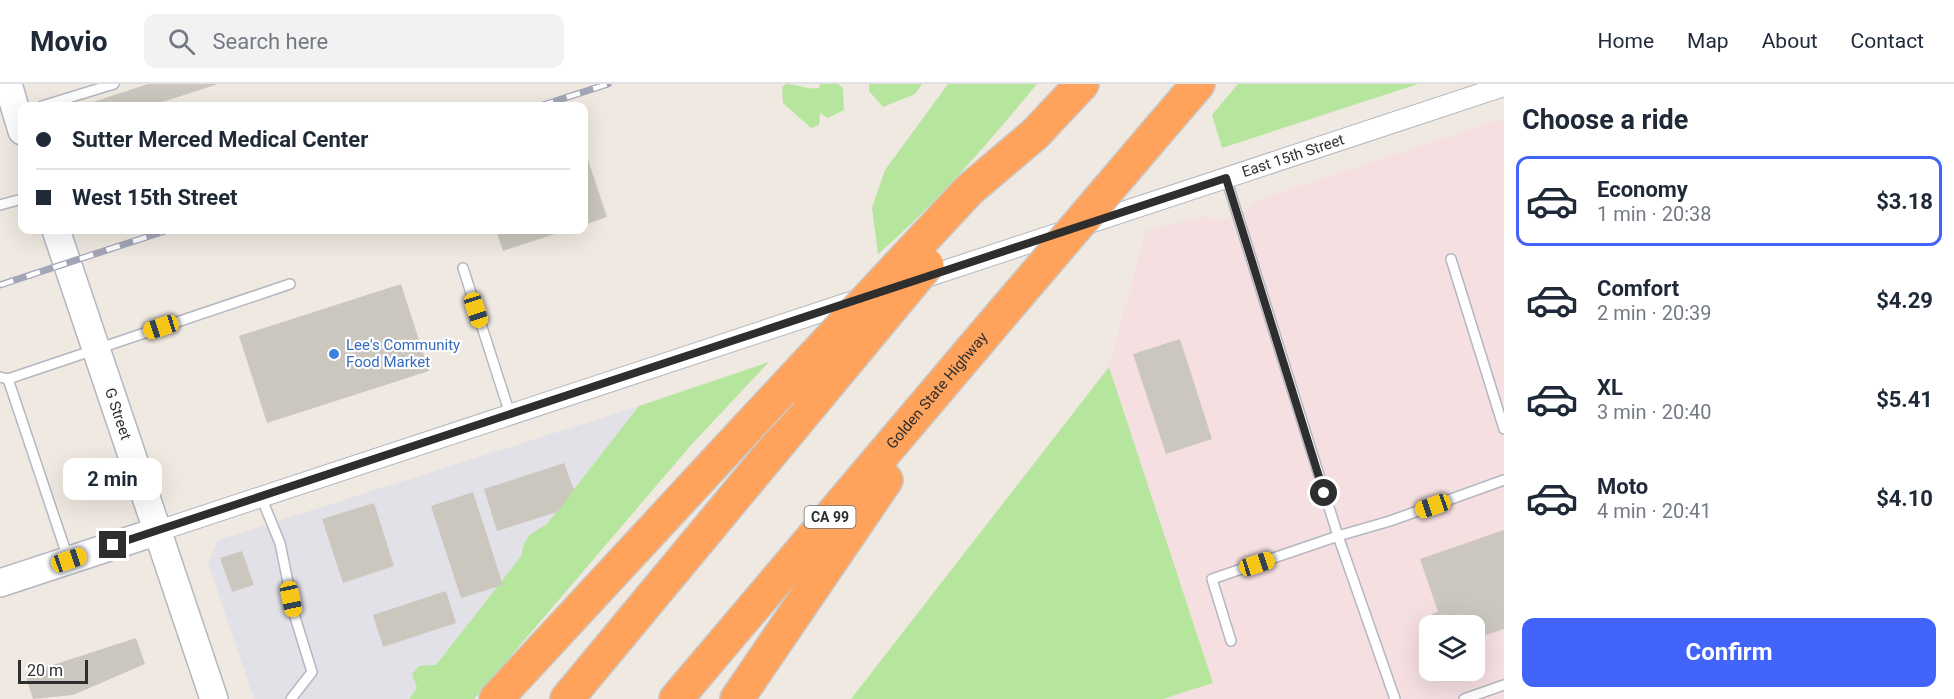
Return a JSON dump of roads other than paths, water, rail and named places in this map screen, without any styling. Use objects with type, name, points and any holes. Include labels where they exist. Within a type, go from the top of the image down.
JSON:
[{"type":"highway","points":[[567,699],[1035,134],[1082,84]]},
{"type":"highway","name":"Golden State Highway","points":[[676,699],[1198,84]]},
{"type":"highway","points":[[496,699],[969,190],[1035,134]]},
{"type":"highway","points":[[737,699],[984,335]]},
{"type":"main road","points":[[8,84],[18,111]]},
{"type":"main road","name":"G Street","points":[[57,234],[214,699]]},
{"type":"main road","points":[[0,583],[158,531]]},
{"type":"street","name":"East 15th Street","points":[[158,531],[1504,86]]},
{"type":"lane","points":[[55,102],[114,84]]},
{"type":"lane","points":[[1226,178],[1338,536],[1395,699]]},
{"type":"lane","points":[[0,205],[18,200]]},
{"type":"lane","points":[[1452,259],[1504,429]]},
{"type":"lane","points":[[463,268],[510,414]]},
{"type":"lane","points":[[69,560],[4,378],[290,284]]},
{"type":"lane","points":[[1231,641],[1212,579],[1338,536],[1390,521],[1504,480]]},
{"type":"lane","points":[[261,497],[280,543],[295,617],[312,672],[291,699]]},
{"type":"lane","points":[[1464,699],[1504,685]]},
{"type":"railway","points":[[552,102],[608,84]]},
{"type":"railway","points":[[0,285],[156,234]]},
{"type":"place","name":"Lee's Community Food Market","points":[[334,354]]}]
